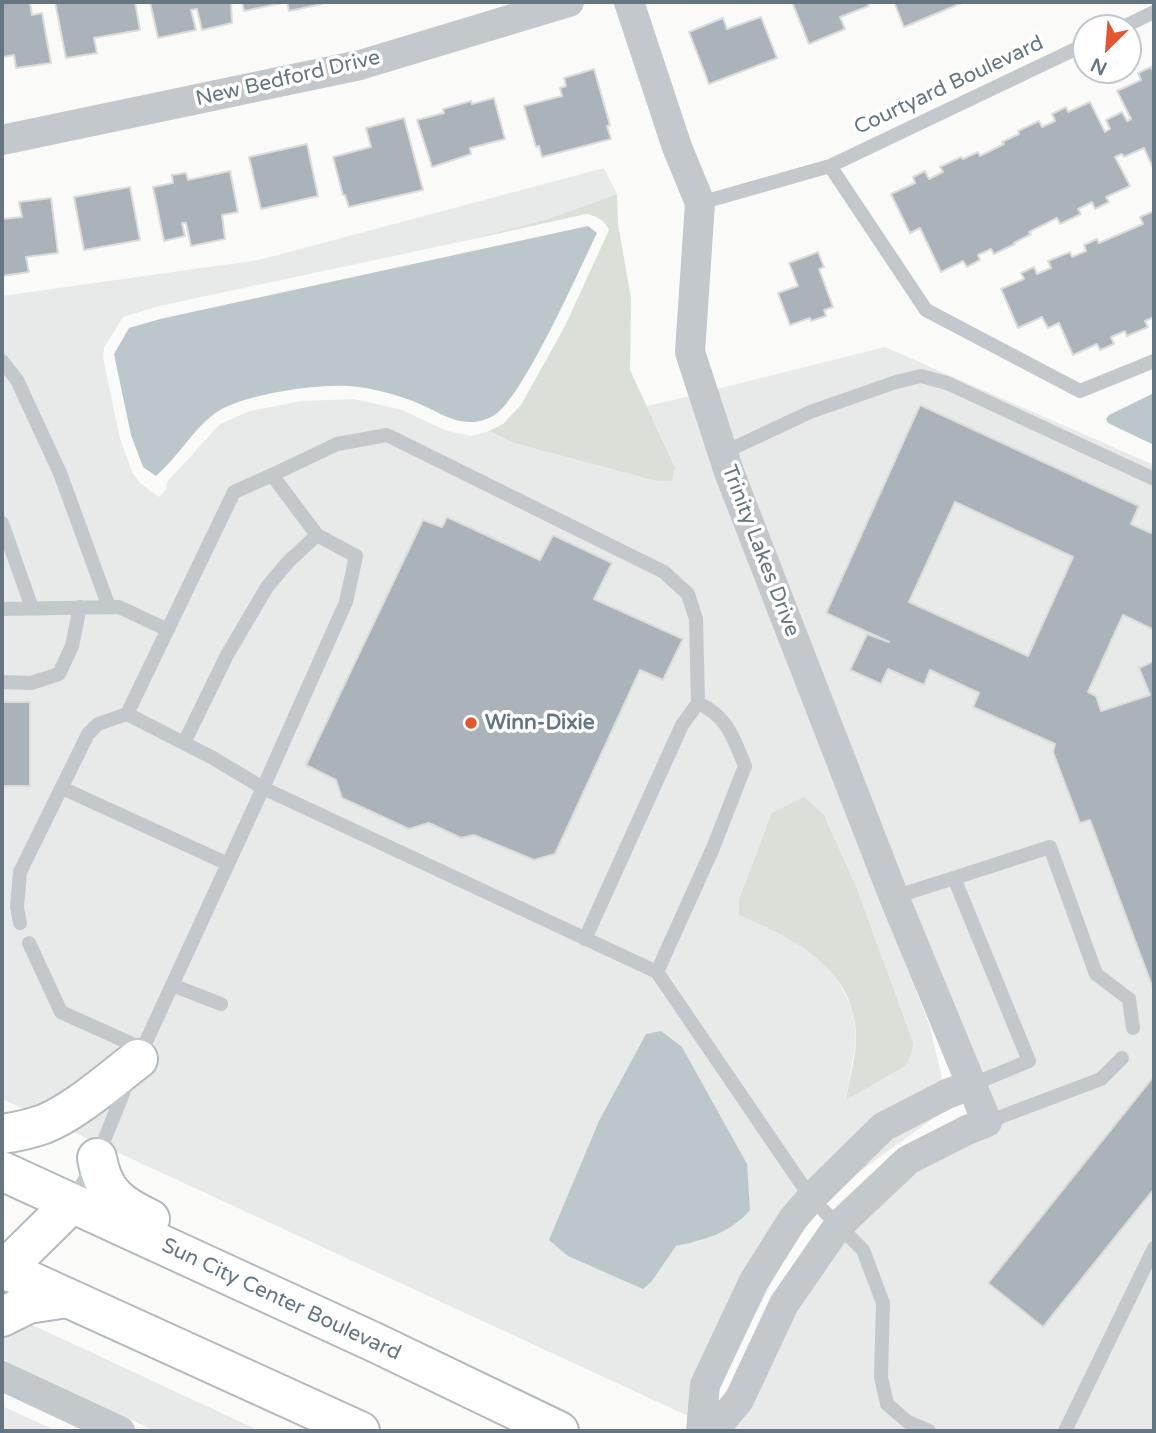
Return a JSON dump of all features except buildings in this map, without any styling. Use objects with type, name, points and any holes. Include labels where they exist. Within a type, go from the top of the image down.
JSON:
[{"type":"main road","points":[[2,1134],[47,1123],[67,1111],[140,1054]]},
{"type":"main road","points":[[97,1158],[105,1187],[134,1211],[310,1296],[376,1343]]},
{"type":"main road","name":"Sun City Center Boulevard","points":[[2,1171],[376,1343],[559,1431]]},
{"type":"main road","points":[[72,1203],[2,1270],[360,1431]]},
{"type":"main road","points":[[2,1317],[28,1304],[66,1298]]},
{"type":"street","name":"New Bedford Drive","points":[[2,140],[359,65],[569,2]]},
{"type":"street","name":"Trinity Lakes Drive","points":[[629,2],[677,147],[700,203],[690,352],[723,453],[894,897],[987,1122]]},
{"type":"street","points":[[701,1431],[705,1385],[748,1292],[793,1219],[883,1127],[947,1094],[971,1085]]},
{"type":"street","points":[[713,1431],[739,1400],[784,1304],[838,1226],[908,1160],[987,1122]]},
{"type":"street","points":[[2,1376],[120,1431]]},
{"type":"lane","name":"Courtyard Boulevard","points":[[700,203],[830,166],[1072,51]]},
{"type":"lane","points":[[830,166],[926,310],[1080,391],[1154,361]]},
{"type":"lane","points":[[2,361],[17,380],[60,473],[109,607]]},
{"type":"lane","points":[[723,453],[810,412],[921,376],[947,383],[1154,480]]},
{"type":"lane","points":[[20,923],[17,908],[20,872],[88,734],[98,724],[127,714],[234,492],[337,443],[387,435],[664,572],[688,594],[696,619],[698,702],[682,726],[585,939]]},
{"type":"lane","points":[[72,1203],[97,1158],[114,1111],[346,602],[356,556],[317,535],[272,475]]},
{"type":"lane","points":[[2,523],[32,607]]},
{"type":"lane","points":[[184,743],[227,655],[267,587],[288,562],[317,535]]},
{"type":"lane","points":[[2,682],[31,683],[59,674],[72,646],[80,607]]},
{"type":"lane","points":[[2,609],[119,607],[168,630]]},
{"type":"lane","points":[[657,972],[713,848],[745,766],[730,730],[713,710],[698,702]]},
{"type":"lane","points":[[127,714],[213,758],[263,788],[657,972],[811,1198],[863,1250],[883,1303],[881,1377],[887,1404],[908,1422],[929,1431]]},
{"type":"lane","points":[[62,788],[228,864]]},
{"type":"lane","points":[[894,897],[1050,847],[1096,974],[1129,999],[1133,1028]]},
{"type":"lane","points":[[954,878],[1029,1061],[971,1085]]},
{"type":"lane","points":[[29,943],[61,1012],[140,1054]]},
{"type":"lane","points":[[172,985],[221,1004]]},
{"type":"lane","points":[[987,1122],[1101,1079],[1122,1058]]},
{"type":"lane","points":[[1065,1431],[1154,1248]]},
{"type":"shaded area","points":[[604,168],[617,194],[548,219],[469,240],[159,306],[123,317],[104,348],[103,357],[120,439],[132,472],[140,483],[159,497],[166,489],[167,482],[220,424],[250,411],[301,401],[355,399],[402,410],[447,431],[472,436],[489,431],[514,443],[652,480],[675,466],[647,406],[690,396],[716,479],[930,1027],[949,1107],[812,1206],[699,1421],[2,1099],[2,296],[259,260]],"holes":[[[824,815],[856,886],[913,1042],[846,1099],[856,1040],[853,1009],[831,969],[783,933],[739,915]],[[706,1240],[676,1246],[652,1281],[568,1256]]]},
{"type":"shaded area","points":[[617,194],[618,224],[631,298],[630,370],[675,467],[672,481],[652,480],[514,443],[489,431],[503,424],[521,405],[565,326],[609,230],[600,219],[586,214],[469,240],[548,219]]},
{"type":"shaded area","points":[[588,226],[597,233],[550,332],[519,386],[493,416],[481,421],[458,421],[399,396],[358,387],[325,386],[283,391],[243,401],[214,414],[156,476],[143,467],[131,435],[114,354],[129,328]]},
{"type":"shaded area","points":[[885,347],[1154,465],[1154,1431],[723,1431],[833,1223],[981,1121],[742,466],[717,389]]},
{"type":"shaded area","points":[[1154,393],[1154,445],[1108,423],[1106,419],[1109,415]]},
{"type":"shaded area","points":[[804,797],[824,815],[856,886],[913,1042],[911,1055],[905,1066],[846,1100],[856,1041],[854,1016],[847,995],[835,976],[819,960],[781,935],[739,915],[739,900],[772,813]]},
{"type":"shaded area","points":[[661,1031],[682,1047],[747,1164],[750,1210],[725,1230],[676,1246],[652,1281],[643,1289],[568,1256],[549,1240],[599,1121],[646,1034]]},
{"type":"shaded area","points":[[24,1321],[260,1431],[155,1431],[2,1359],[2,1334]]},
{"type":"shaded area","points":[[2,1406],[57,1431],[2,1431]]},
{"type":"place","name":"Winn-Dixie","points":[[471,723]]}]
